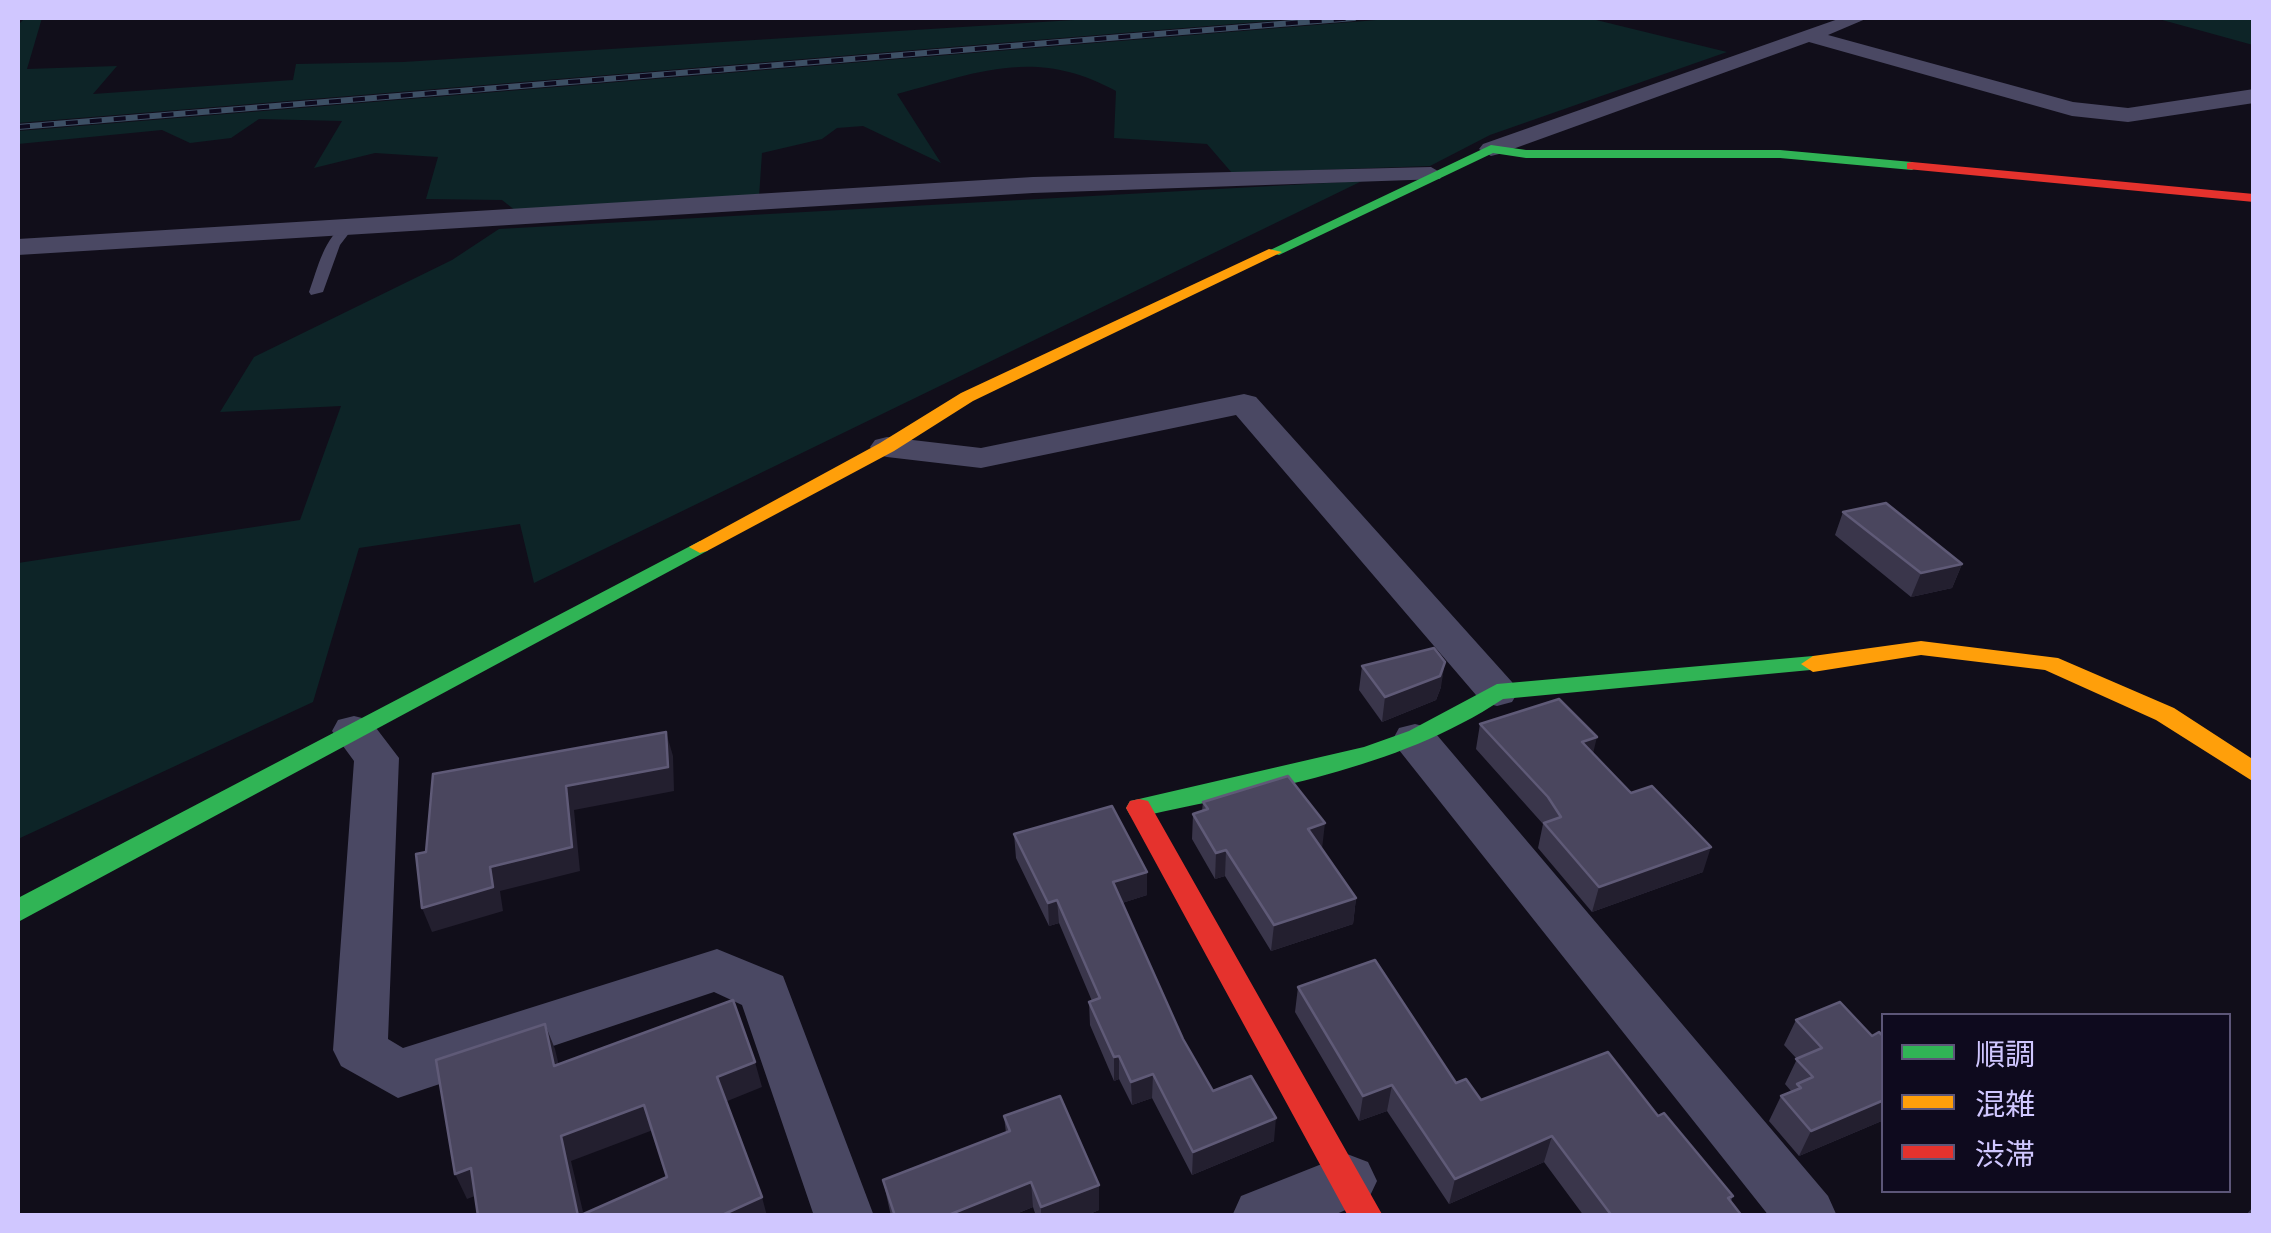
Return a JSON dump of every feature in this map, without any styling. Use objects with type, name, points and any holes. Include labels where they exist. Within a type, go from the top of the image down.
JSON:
[{"type":"street","points":[[18,911],[886,447],[968,397],[1491,148],[1858,18]]},
{"type":"street","points":[[1808,36],[2072,109],[2128,114],[2254,96]]},
{"type":"street","points":[[1491,148],[1526,154],[1780,154],[2254,198]]},
{"type":"street","points":[[18,246],[1033,185],[1431,174]]},
{"type":"street","points":[[886,447],[981,458],[1244,404],[1497,692]]},
{"type":"street","points":[[1262,1216],[1357,1198],[1138,808],[1415,739],[1488,703],[1497,692],[1818,664],[1921,648],[2050,663],[2165,714],[2254,773]]},
{"type":"street","points":[[354,731],[377,758],[360,1050],[398,1074],[718,970],[764,991],[844,1216]]},
{"type":"street","points":[[1415,739],[1807,1216]]},
{"type":"lane","points":[[316,292],[333,245],[346,228]]},
{"type":"green space","points":[[25,18],[42,18],[27,69],[117,66],[93,94],[293,80],[296,64],[403,62],[1106,18],[1307,18],[18,123],[18,25]]},
{"type":"green space","points":[[1401,18],[1588,18],[1727,52],[1490,135],[1430,166],[1232,173],[1207,144],[1114,138],[1116,91],[1060,70],[1033,67],[981,72],[897,94],[941,163],[863,126],[837,128],[822,139],[762,153],[759,197],[516,211],[502,200],[426,199],[438,157],[375,153],[314,168],[342,121],[259,119],[231,138],[190,143],[162,130],[18,144],[18,131]]},
{"type":"green space","points":[[2155,18],[2253,18],[2253,45]]},
{"type":"green space","points":[[1362,181],[534,583],[520,524],[359,548],[313,702],[18,839],[18,563],[300,520],[341,406],[220,412],[254,357],[452,260],[499,229]]},
{"type":"building","points":[[1886,503],[1962,564],[1921,573],[1843,512]]},
{"type":"building","points":[[1434,648],[1445,662],[1440,676],[1385,697],[1362,666]]},
{"type":"building","points":[[1559,699],[1597,737],[1582,742],[1631,793],[1652,786],[1711,847],[1599,887],[1544,823],[1561,817],[1548,797],[1480,724]]},
{"type":"building","points":[[666,732],[668,767],[566,786],[572,847],[490,867],[493,887],[422,908],[416,854],[426,852],[433,774]]},
{"type":"building","points":[[1288,776],[1325,823],[1308,829],[1356,898],[1274,925],[1226,850],[1216,853],[1193,814],[1208,809],[1203,802]]},
{"type":"building","points":[[1112,806],[1147,872],[1113,882],[1183,1039],[1213,1091],[1251,1076],[1276,1118],[1193,1152],[1153,1074],[1131,1082],[1119,1056],[1114,1057],[1089,1002],[1100,998],[1057,900],[1048,903],[1014,834]]},
{"type":"building","points":[[1375,960],[1456,1083],[1466,1079],[1481,1100],[1608,1052],[1658,1116],[1664,1113],[1733,1196],[1728,1198],[1742,1216],[1612,1216],[1552,1136],[1455,1179],[1392,1085],[1363,1096],[1298,987]]},
{"type":"building","points":[[733,1000],[755,1062],[717,1077],[762,1197],[720,1216],[579,1216],[667,1177],[644,1105],[561,1136],[578,1216],[478,1216],[471,1168],[455,1174],[436,1060],[545,1024],[554,1066]]},
{"type":"building","points":[[1840,1002],[1872,1036],[1879,1032],[1881,1101],[1811,1131],[1781,1096],[1801,1088],[1797,1084],[1813,1077],[1796,1059],[1822,1048],[1796,1020]]},
{"type":"building","points":[[1060,1096],[1099,1185],[1041,1207],[1031,1182],[946,1216],[895,1216],[883,1180],[1010,1131],[1004,1116]]},
{"type":"railway","points":[[18,127],[1354,18]]},
{"type":"traffic: fast","points":[[1274,252],[1491,149],[1526,154],[1780,154],[1912,166]]},
{"type":"traffic: fast","points":[[18,911],[700,547]]},
{"type":"traffic: fast","points":[[1139,808],[1326,767],[1372,753],[1459,717],[1497,692],[1813,664]]},
{"type":"traffic: slow","points":[[700,547],[887,447],[967,397],[1274,252]]},
{"type":"traffic: slow","points":[[1813,664],[1921,648],[2050,663],[2165,714],[2254,773]]},
{"type":"traffic: jam","points":[[1912,166],[2254,198]]},
{"type":"traffic: jam","points":[[1139,808],[1366,1216]]}]
